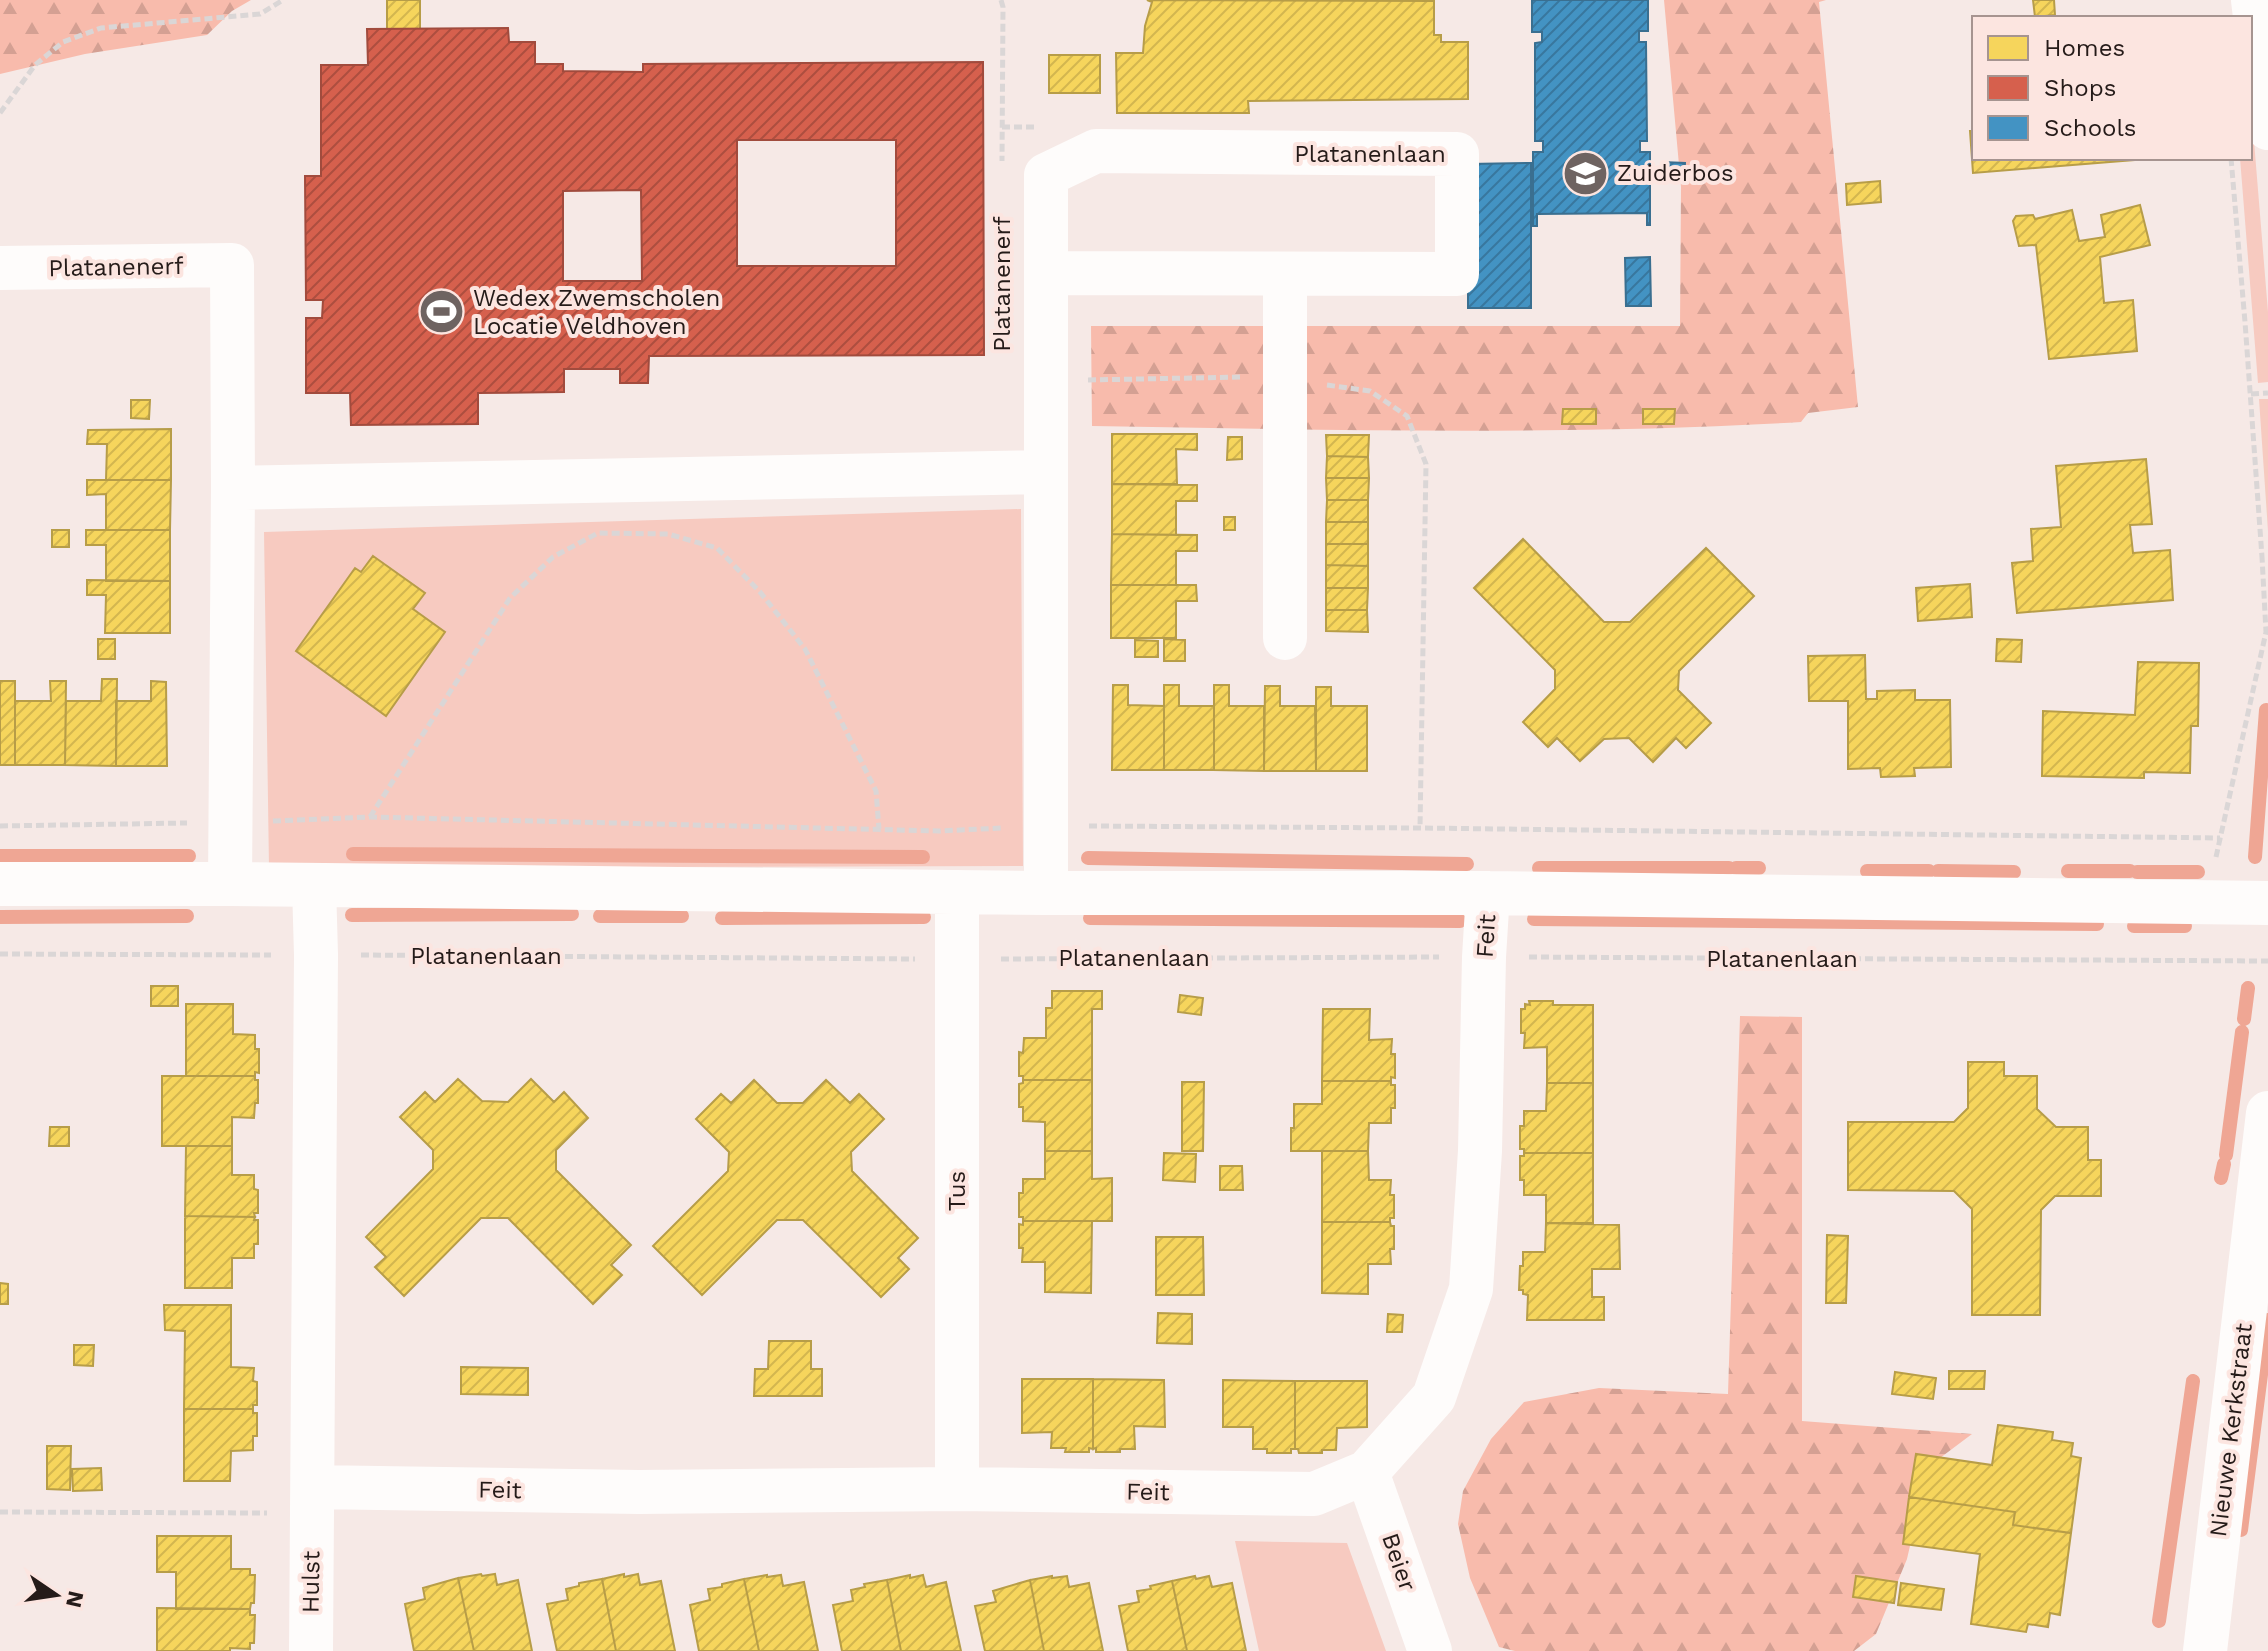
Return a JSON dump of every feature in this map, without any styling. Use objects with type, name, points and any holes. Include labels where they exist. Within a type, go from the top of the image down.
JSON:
[{"type":"street","points":[[2253,0],[2268,128]]},
{"type":"street","name":"Platanenlaan","points":[[1046,273],[1457,274],[1457,154],[1096,151],[1046,175],[1045,472],[1046,893]]},
{"type":"street","name":"Platanenerf","points":[[0,268],[232,265],[233,488]]},
{"type":"street","points":[[1285,274],[1285,638]]},
{"type":"street","points":[[230,884],[233,488],[1045,472]]},
{"type":"street","points":[[0,884],[1046,893],[1488,893],[2268,903]]},
{"type":"street","points":[[312,1500],[314,885]]},
{"type":"street","name":"Tus","points":[[957,892],[957,1489]]},
{"type":"street","name":"Feit","points":[[312,1500],[639,1492],[957,1489],[1314,1494],[1367,1472],[1434,1397],[1471,1289],[1480,1151],[1488,893]]},
{"type":"street","name":"Nieuwe Kerkstraat","points":[[2205,1651],[2268,1113]]},
{"type":"street","name":"Beier","points":[[1367,1472],[1430,1651]]},
{"type":"street","name":"Hulst","points":[[311,1651],[312,1500]]},
{"type":"path","points":[[0,113],[35,65],[63,42],[101,28],[260,14],[283,0]]},
{"type":"path","points":[[1001,0],[1002,174]]},
{"type":"path","points":[[0,826],[370,817],[939,831],[1047,826],[1420,828],[2220,838],[2266,632],[2265,557],[2231,160]]},
{"type":"path","points":[[1046,380],[1286,377],[1370,391],[1407,416],[1426,464],[1420,828]]},
{"type":"path","points":[[2251,394],[2268,393]]},
{"type":"path","points":[[370,817],[510,598],[553,557],[598,533],[668,534],[717,548],[760,592],[805,649],[876,791],[879,829]]},
{"type":"path","name":"Platanenlaan","points":[[0,954],[2268,961]]},
{"type":"path","points":[[0,1512],[312,1500]]},
{"type":"shaded area","points":[[2252,141],[2268,312],[2268,382],[2258,383],[2240,160],[2252,160]]},
{"type":"shaded area","points":[[2259,399],[2268,399],[2268,531]]},
{"type":"shaded area","points":[[1021,509],[1023,866],[269,868],[264,532]]},
{"type":"shaded area","points":[[1235,1541],[1347,1543],[1386,1651],[1259,1651]]},
{"type":"green space","points":[[0,0],[251,0],[232,11],[207,35],[85,54],[0,74]]},
{"type":"green space","points":[[1664,0],[1826,0],[1819,2],[1858,407],[1808,413],[1801,422],[1624,429],[1447,431],[1092,426],[1091,326],[1680,326],[1681,187]]},
{"type":"green space","points":[[1740,1016],[1802,1017],[1802,1421],[1972,1434],[1928,1467],[1907,1559],[1876,1634],[1854,1651],[1515,1651],[1499,1647],[1470,1578],[1458,1524],[1463,1491],[1491,1439],[1524,1402],[1599,1388],[1728,1394]]},
{"type":"building: Homes","points":[[387,0],[420,0],[420,29],[387,29]]},
{"type":"building: Homes","points":[[1147,0],[1434,1],[1434,35],[1441,35],[1441,42],[1468,42],[1468,99],[1248,101],[1249,113],[1117,113],[1116,53],[1143,53],[1145,26],[1152,2]]},
{"type":"building: Homes","points":[[2033,0],[2054,0],[2055,15],[2035,16]]},
{"type":"building: Homes","points":[[1049,55],[1100,55],[1100,93],[1049,93]]},
{"type":"building: Homes","points":[[1972,160],[2135,160],[1973,173]]},
{"type":"building: Homes","points":[[1880,181],[1881,202],[1847,205],[1846,184]]},
{"type":"building: Homes","points":[[2140,205],[2150,245],[2100,257],[2104,303],[2133,300],[2137,351],[2049,359],[2036,245],[2019,246],[2013,221],[2016,216],[2033,215],[2035,219],[2072,210],[2079,241],[2105,237],[2101,215]]},
{"type":"building: Homes","points":[[131,400],[150,400],[149,419],[131,418]]},
{"type":"building: Homes","points":[[1563,409],[1596,409],[1596,424],[1562,424]]},
{"type":"building: Homes","points":[[1643,409],[1675,409],[1674,424],[1643,424]]},
{"type":"building: Homes","points":[[171,429],[171,480],[106,480],[107,444],[87,444],[88,430]]},
{"type":"building: Homes","points":[[1112,434],[1197,434],[1197,450],[1176,449],[1177,484],[1112,484]]},
{"type":"building: Homes","points":[[1326,435],[1369,435],[1368,457],[1327,456]]},
{"type":"building: Homes","points":[[1228,437],[1242,437],[1242,459],[1227,460]]},
{"type":"building: Homes","points":[[1327,456],[1368,457],[1369,478],[1326,478]]},
{"type":"building: Homes","points":[[2146,459],[2152,524],[2130,525],[2133,553],[2170,550],[2173,600],[2017,613],[2012,563],[2033,561],[2031,529],[2061,527],[2056,466]]},
{"type":"building: Homes","points":[[1326,478],[1369,478],[1368,500],[1327,500]]},
{"type":"building: Homes","points":[[87,480],[171,480],[170,530],[106,530],[106,494],[87,495]]},
{"type":"building: Homes","points":[[1112,484],[1197,485],[1197,501],[1176,501],[1176,535],[1112,534]]},
{"type":"building: Homes","points":[[1327,500],[1368,500],[1368,522],[1326,522]]},
{"type":"building: Homes","points":[[1224,517],[1235,517],[1235,530],[1224,530]]},
{"type":"building: Homes","points":[[1326,522],[1368,522],[1368,544],[1326,544]]},
{"type":"building: Homes","points":[[52,530],[69,530],[69,547],[52,547]]},
{"type":"building: Homes","points":[[86,530],[170,530],[170,581],[106,581],[106,545],[86,545]]},
{"type":"building: Homes","points":[[1112,534],[1197,535],[1197,551],[1176,551],[1176,585],[1111,585]]},
{"type":"building: Homes","points":[[1523,539],[1604,622],[1630,622],[1706,548],[1754,596],[1679,671],[1678,690],[1711,723],[1686,748],[1676,738],[1653,762],[1629,738],[1604,739],[1580,761],[1557,738],[1548,747],[1523,722],[1555,689],[1555,670],[1474,588]]},
{"type":"building: Homes","points":[[1326,544],[1368,544],[1368,566],[1326,565]]},
{"type":"building: Homes","points":[[373,556],[425,593],[413,609],[445,632],[386,716],[296,651],[355,568],[361,572]]},
{"type":"building: Homes","points":[[1326,565],[1368,566],[1368,588],[1326,588]]},
{"type":"building: Homes","points":[[87,580],[170,581],[170,633],[105,633],[106,595],[87,595]]},
{"type":"building: Homes","points":[[1970,584],[1972,617],[1918,621],[1916,588]]},
{"type":"building: Homes","points":[[1111,585],[1196,585],[1197,601],[1176,601],[1176,638],[1111,638]]},
{"type":"building: Homes","points":[[1326,588],[1368,588],[1367,610],[1326,610]]},
{"type":"building: Homes","points":[[1326,610],[1367,610],[1368,632],[1326,631]]},
{"type":"building: Homes","points":[[98,639],[115,639],[115,659],[98,659]]},
{"type":"building: Homes","points":[[1164,639],[1185,640],[1185,661],[1164,661]]},
{"type":"building: Homes","points":[[1997,639],[2022,640],[2021,662],[1996,661]]},
{"type":"building: Homes","points":[[1135,640],[1158,641],[1158,657],[1135,657]]},
{"type":"building: Homes","points":[[1865,655],[1866,699],[1877,699],[1877,691],[1915,690],[1915,700],[1950,700],[1951,767],[1914,768],[1915,776],[1881,777],[1880,768],[1848,769],[1848,701],[1809,701],[1808,656]]},
{"type":"building: Homes","points":[[2138,662],[2199,663],[2198,726],[2191,726],[2190,773],[2144,772],[2144,778],[2042,776],[2043,711],[2135,715]]},
{"type":"building: Homes","points":[[102,679],[117,679],[116,766],[65,765],[66,701],[101,701]]},
{"type":"building: Homes","points":[[0,681],[15,681],[15,765],[0,765]]},
{"type":"building: Homes","points":[[50,681],[66,681],[65,765],[15,765],[15,701],[51,701]]},
{"type":"building: Homes","points":[[151,681],[166,682],[167,766],[116,766],[116,701],[151,701]]},
{"type":"building: Homes","points":[[1113,685],[1128,685],[1128,705],[1164,706],[1164,770],[1112,770]]},
{"type":"building: Homes","points":[[1164,685],[1179,685],[1179,706],[1214,706],[1214,770],[1164,770]]},
{"type":"building: Homes","points":[[1214,685],[1229,685],[1229,706],[1264,706],[1264,771],[1214,770]]},
{"type":"building: Homes","points":[[1265,686],[1280,686],[1280,706],[1315,706],[1316,771],[1264,771]]},
{"type":"building: Homes","points":[[1316,687],[1331,687],[1331,706],[1367,706],[1367,771],[1316,771]]},
{"type":"building: Homes","points":[[151,986],[178,986],[178,1006],[151,1006]]},
{"type":"building: Homes","points":[[1052,991],[1102,991],[1102,1009],[1092,1009],[1092,1080],[1023,1080],[1023,1076],[1019,1076],[1019,1052],[1023,1053],[1024,1038],[1046,1038],[1046,1008],[1052,1008]]},
{"type":"building: Homes","points":[[1180,995],[1203,998],[1201,1015],[1178,1012]]},
{"type":"building: Homes","points":[[1529,1001],[1553,1001],[1553,1005],[1593,1005],[1593,1083],[1547,1083],[1547,1047],[1524,1048],[1521,1009],[1525,1009],[1525,1004],[1530,1005]]},
{"type":"building: Homes","points":[[186,1004],[233,1004],[233,1034],[255,1035],[255,1049],[259,1049],[259,1073],[255,1072],[255,1076],[186,1076]]},
{"type":"building: Homes","points":[[1323,1009],[1370,1009],[1369,1040],[1392,1039],[1395,1078],[1391,1077],[1391,1081],[1322,1081]]},
{"type":"building: Homes","points":[[1968,1062],[2004,1062],[2004,1076],[2037,1076],[2037,1109],[2056,1127],[2088,1127],[2088,1160],[2101,1160],[2101,1196],[2055,1196],[2041,1210],[2040,1315],[1972,1315],[1972,1209],[1954,1191],[1848,1190],[1848,1122],[1954,1122],[1968,1108]]},
{"type":"building: Homes","points":[[162,1076],[255,1076],[258,1080],[258,1103],[255,1103],[254,1118],[232,1117],[232,1146],[162,1146]]},
{"type":"building: Homes","points":[[458,1079],[482,1101],[508,1102],[531,1079],[554,1102],[564,1092],[588,1118],[556,1150],[556,1170],[631,1245],[611,1265],[622,1275],[593,1304],[508,1218],[481,1218],[404,1296],[375,1267],[386,1257],[366,1237],[433,1169],[433,1150],[400,1117],[425,1092],[435,1102]]},
{"type":"building: Homes","points":[[754,1080],[777,1103],[803,1103],[826,1080],[850,1103],[859,1094],[884,1119],[851,1152],[852,1171],[918,1238],[898,1258],[909,1269],[881,1297],[803,1220],[777,1220],[702,1295],[653,1246],[728,1171],[729,1152],[696,1119],[721,1094],[731,1103]]},
{"type":"building: Homes","points":[[1023,1080],[1092,1080],[1092,1151],[1045,1151],[1045,1122],[1023,1121],[1023,1107],[1019,1107],[1019,1084]]},
{"type":"building: Homes","points":[[1322,1081],[1391,1081],[1391,1085],[1395,1085],[1395,1108],[1391,1108],[1391,1123],[1369,1123],[1368,1151],[1291,1151],[1294,1104],[1322,1104]]},
{"type":"building: Homes","points":[[1182,1082],[1204,1082],[1203,1151],[1182,1151]]},
{"type":"building: Homes","points":[[1547,1083],[1593,1083],[1593,1153],[1524,1153],[1524,1149],[1520,1149],[1520,1126],[1524,1126],[1524,1111],[1546,1111]]},
{"type":"building: Homes","points":[[50,1127],[69,1127],[69,1146],[49,1146]]},
{"type":"building: Homes","points":[[186,1146],[232,1146],[232,1175],[254,1175],[254,1189],[258,1190],[258,1213],[254,1213],[255,1217],[185,1216]]},
{"type":"building: Homes","points":[[1045,1151],[1092,1151],[1092,1179],[1112,1178],[1112,1221],[1023,1221],[1023,1217],[1019,1217],[1019,1193],[1023,1193],[1023,1179],[1045,1179]]},
{"type":"building: Homes","points":[[1322,1151],[1368,1151],[1369,1180],[1391,1180],[1394,1218],[1390,1218],[1390,1222],[1322,1222]]},
{"type":"building: Homes","points":[[1164,1153],[1196,1154],[1195,1182],[1163,1180]]},
{"type":"building: Homes","points":[[1524,1153],[1593,1153],[1593,1223],[1546,1223],[1546,1195],[1524,1195],[1524,1180],[1520,1180],[1520,1156]]},
{"type":"building: Homes","points":[[1220,1166],[1242,1166],[1243,1190],[1220,1190]]},
{"type":"building: Homes","points":[[185,1216],[255,1217],[254,1220],[258,1220],[258,1244],[254,1244],[254,1258],[232,1258],[232,1288],[185,1288]]},
{"type":"building: Homes","points":[[1023,1221],[1092,1221],[1091,1293],[1045,1292],[1045,1262],[1022,1262],[1019,1224],[1023,1225]]},
{"type":"building: Homes","points":[[1322,1222],[1390,1222],[1394,1226],[1391,1264],[1368,1264],[1368,1294],[1322,1293]]},
{"type":"building: Homes","points":[[1546,1223],[1619,1225],[1620,1269],[1592,1269],[1592,1297],[1604,1297],[1604,1320],[1527,1320],[1528,1295],[1519,1290],[1520,1266],[1523,1266],[1523,1252],[1545,1252]]},
{"type":"building: Homes","points":[[1827,1235],[1848,1236],[1846,1303],[1826,1303]]},
{"type":"building: Homes","points":[[1156,1237],[1203,1237],[1204,1295],[1156,1295]]},
{"type":"building: Homes","points":[[0,1283],[8,1284],[8,1304],[0,1304]]},
{"type":"building: Homes","points":[[164,1305],[231,1305],[231,1367],[254,1368],[257,1405],[253,1405],[253,1409],[184,1409],[185,1331],[165,1330]]},
{"type":"building: Homes","points":[[1158,1313],[1192,1314],[1192,1344],[1157,1343]]},
{"type":"building: Homes","points":[[1388,1314],[1403,1315],[1402,1332],[1387,1332]]},
{"type":"building: Homes","points":[[769,1341],[811,1341],[811,1369],[822,1369],[822,1396],[754,1396],[755,1369],[768,1369]]},
{"type":"building: Homes","points":[[74,1345],[94,1345],[93,1366],[74,1365]]},
{"type":"building: Homes","points":[[461,1367],[528,1368],[528,1395],[461,1394]]},
{"type":"building: Homes","points":[[1949,1371],[1985,1371],[1984,1389],[1949,1389]]},
{"type":"building: Homes","points":[[1895,1372],[1936,1378],[1933,1399],[1892,1394]]},
{"type":"building: Homes","points":[[1022,1379],[1093,1379],[1093,1449],[1089,1448],[1089,1452],[1065,1452],[1066,1448],[1051,1448],[1052,1432],[1022,1433]]},
{"type":"building: Homes","points":[[1093,1379],[1164,1380],[1165,1427],[1134,1426],[1135,1449],[1096,1452],[1096,1448],[1093,1449]]},
{"type":"building: Homes","points":[[1223,1380],[1295,1381],[1295,1449],[1291,1449],[1291,1453],[1267,1453],[1267,1449],[1253,1449],[1253,1427],[1223,1427]]},
{"type":"building: Homes","points":[[1295,1381],[1367,1381],[1367,1427],[1337,1428],[1336,1450],[1299,1453],[1295,1449]]},
{"type":"building: Homes","points":[[184,1409],[253,1409],[253,1413],[257,1413],[257,1436],[253,1436],[253,1450],[231,1451],[230,1481],[184,1481]]},
{"type":"building: Homes","points":[[1998,1425],[2053,1432],[2052,1440],[2073,1443],[2071,1456],[2081,1458],[2071,1533],[2013,1525],[2015,1512],[1909,1497],[1916,1454],[1992,1465]]},
{"type":"building: Homes","points":[[47,1446],[71,1446],[70,1490],[47,1489]]},
{"type":"building: Homes","points":[[101,1468],[102,1490],[73,1491],[72,1469]]},
{"type":"building: Homes","points":[[1909,1497],[2015,1512],[2013,1525],[2071,1533],[2060,1615],[2050,1613],[2048,1627],[2028,1624],[2026,1632],[1971,1624],[1980,1554],[1903,1544]]},
{"type":"building: Homes","points":[[157,1536],[231,1536],[231,1569],[250,1569],[250,1575],[255,1575],[254,1603],[251,1603],[250,1609],[176,1609],[176,1572],[157,1572]]},
{"type":"building: Homes","points":[[495,1574],[497,1585],[518,1580],[532,1651],[474,1651],[458,1578]]},
{"type":"building: Homes","points":[[624,1574],[624,1577],[638,1574],[640,1585],[661,1581],[675,1651],[616,1651],[602,1579]]},
{"type":"building: Homes","points":[[781,1575],[783,1586],[804,1582],[818,1651],[759,1651],[744,1579]]},
{"type":"building: Homes","points":[[910,1575],[910,1578],[923,1575],[926,1587],[946,1582],[961,1651],[901,1651],[887,1580]]},
{"type":"building: Homes","points":[[1067,1576],[1069,1587],[1089,1583],[1103,1651],[1044,1651],[1030,1580]]},
{"type":"building: Homes","points":[[1195,1576],[1196,1579],[1209,1576],[1212,1587],[1232,1583],[1246,1651],[1187,1651],[1172,1581]]},
{"type":"building: Homes","points":[[1856,1576],[1897,1582],[1894,1603],[1853,1597]]},
{"type":"building: Homes","points":[[458,1578],[474,1651],[414,1651],[405,1604],[425,1599],[423,1588]]},
{"type":"building: Homes","points":[[602,1579],[616,1651],[557,1651],[547,1604],[568,1600],[566,1589],[579,1586],[579,1583]]},
{"type":"building: Homes","points":[[744,1579],[759,1651],[699,1651],[690,1605],[710,1600],[708,1589]]},
{"type":"building: Homes","points":[[887,1580],[901,1651],[842,1651],[833,1605],[853,1601],[851,1590]]},
{"type":"building: Homes","points":[[1030,1580],[1044,1651],[985,1651],[975,1606],[996,1602],[993,1591]]},
{"type":"building: Homes","points":[[1172,1581],[1187,1651],[1128,1651],[1119,1606],[1139,1602],[1137,1591]]},
{"type":"building: Homes","points":[[1901,1583],[1944,1589],[1941,1610],[1898,1605]]},
{"type":"building: Homes","points":[[157,1608],[250,1609],[250,1615],[255,1615],[254,1643],[250,1643],[250,1649],[230,1648],[230,1651],[157,1651]]},
{"type":"building: Shops","points":[[508,28],[509,42],[535,42],[535,64],[563,64],[563,71],[643,72],[643,64],[983,62],[984,355],[649,356],[648,383],[620,383],[620,369],[564,369],[564,392],[478,393],[478,424],[351,425],[350,393],[306,393],[306,318],[322,318],[323,300],[306,300],[305,176],[321,176],[321,65],[368,65],[367,29]],"holes":[[[737,140],[896,140],[896,266],[737,266]],[[641,190],[642,281],[563,281],[563,191]]]},
{"type":"building: Schools","points":[[1532,0],[1648,0],[1648,31],[1639,31],[1639,42],[1646,42],[1647,141],[1640,141],[1640,152],[1650,152],[1650,225],[1647,225],[1647,213],[1537,214],[1537,226],[1533,226],[1533,152],[1543,152],[1543,141],[1535,141],[1535,43],[1542,42],[1542,32],[1532,32]]},
{"type":"building: Schools","points":[[1662,162],[1685,163],[1684,181],[1662,181]]},
{"type":"building: Schools","points":[[1531,163],[1531,308],[1468,308],[1468,164]]},
{"type":"building: Schools","points":[[1650,257],[1651,306],[1626,306],[1625,258]]},
{"type":"waterway","points":[[2255,857],[2266,710]]},
{"type":"waterway","points":[[353,854],[923,857]]},
{"type":"waterway","points":[[0,856],[189,856]]},
{"type":"waterway","points":[[1088,858],[1467,864]]},
{"type":"waterway","points":[[1539,868],[1729,868]]},
{"type":"waterway","points":[[1736,868],[1759,868]]},
{"type":"waterway","points":[[1867,871],[1929,871]]},
{"type":"waterway","points":[[1938,871],[2014,872]]},
{"type":"waterway","points":[[2068,871],[2130,871]]},
{"type":"waterway","points":[[2137,872],[2198,872]]},
{"type":"waterway","points":[[352,915],[572,914]]},
{"type":"waterway","points":[[0,917],[187,916]]},
{"type":"waterway","points":[[600,916],[682,916]]},
{"type":"waterway","points":[[722,918],[924,917]]},
{"type":"waterway","points":[[1090,918],[1460,921]]},
{"type":"waterway","points":[[1534,919],[2097,924]]},
{"type":"waterway","points":[[2134,926],[2185,926]]},
{"type":"waterway","points":[[2244,1019],[2248,988]]},
{"type":"waterway","points":[[2226,1155],[2242,1032]]},
{"type":"waterway","points":[[2221,1178],[2224,1164]]},
{"type":"waterway","points":[[2241,1530],[2268,1320]]},
{"type":"waterway","points":[[2159,1621],[2193,1381]]},
{"type":"place","name":"Zuiderbos","points":[[1586,173]]},
{"type":"place","name":"Wedex Zwemscholen Locatie Veldhoven","points":[[442,312]]}]
